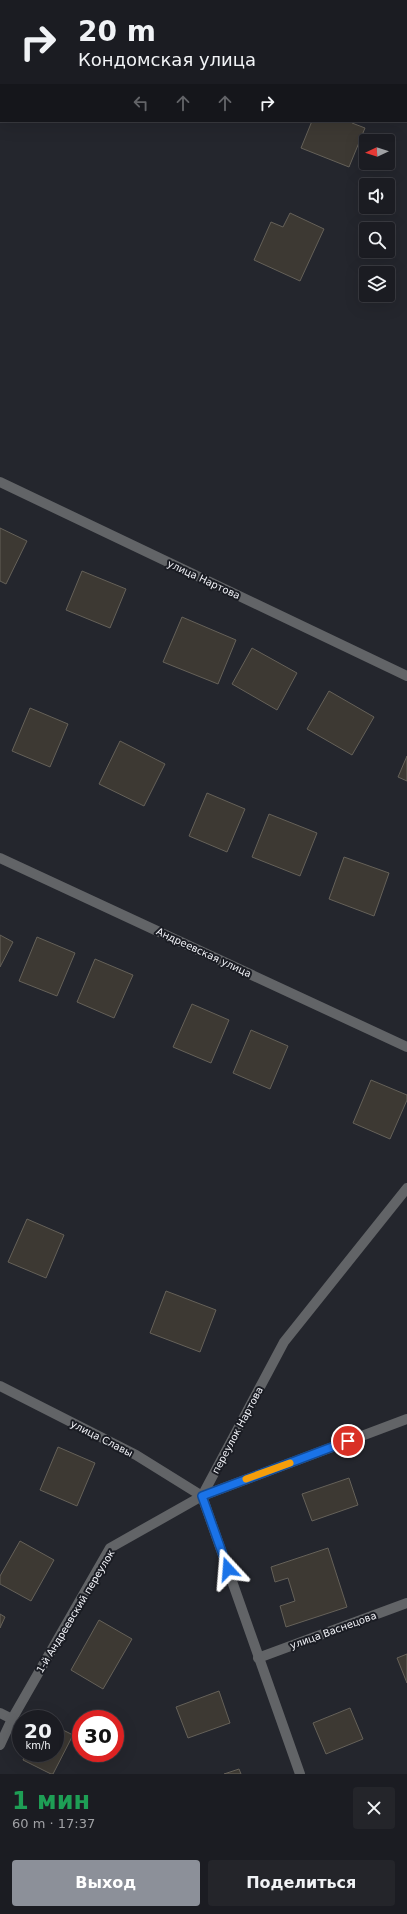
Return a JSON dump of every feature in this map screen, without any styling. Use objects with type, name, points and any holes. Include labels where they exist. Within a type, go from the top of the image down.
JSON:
[{"type":"street","name":"улица Нартова","points":[[0,482],[407,676]]},
{"type":"street","name":"Андреевская улица","points":[[0,858],[407,1046]]},
{"type":"street","name":"переулок Нартова","points":[[202,1496],[284,1342],[407,1188]]},
{"type":"street","name":"улица Славы","points":[[0,1386],[136,1455],[202,1496]]},
{"type":"street","name":"1-й Андреевский переулок","points":[[17,1710],[110,1548],[202,1496],[407,1419]]},
{"type":"street","points":[[202,1496],[300,1774]]},
{"type":"street","name":"улица Васнецова","points":[[258,1658],[407,1603]]},
{"type":"street","points":[[0,1713],[12,1719]]},
{"type":"street","name":"1-й Андреевский переулок","points":[[0,1745],[12,1719]]},
{"type":"building","points":[[312,122],[352,122],[365,128],[363,134],[359,134],[359,143],[349,167],[301,148]]},
{"type":"building","points":[[290,213],[324,229],[300,281],[254,260],[271,222],[283,227]]},
{"type":"building","points":[[0,528],[27,541],[6,584],[0,581]]},
{"type":"building","points":[[82,571],[126,589],[110,628],[66,610]]},
{"type":"building","points":[[182,617],[236,640],[218,684],[163,662]]},
{"type":"building","points":[[252,648],[297,673],[277,710],[232,684]]},
{"type":"building","points":[[329,691],[374,717],[352,755],[307,729]]},
{"type":"building","points":[[30,708],[68,724],[50,767],[12,751]]},
{"type":"building","points":[[120,741],[165,764],[144,806],[99,784]]},
{"type":"building","points":[[407,756],[407,781],[398,777]]},
{"type":"building","points":[[207,793],[245,809],[227,852],[189,836]]},
{"type":"building","points":[[269,814],[317,833],[300,876],[252,857]]},
{"type":"building","points":[[344,857],[389,873],[374,916],[329,899]]},
{"type":"building","points":[[0,935],[13,942],[0,967]]},
{"type":"building","points":[[37,937],[75,953],[57,996],[19,981]]},
{"type":"building","points":[[95,959],[133,975],[114,1018],[77,1002]]},
{"type":"building","points":[[192,1004],[229,1020],[211,1063],[173,1047]]},
{"type":"building","points":[[251,1030],[288,1046],[270,1089],[233,1073]]},
{"type":"building","points":[[371,1080],[407,1095],[407,1100],[390,1139],[353,1123]]},
{"type":"building","points":[[27,1219],[64,1235],[46,1278],[8,1262]]},
{"type":"building","points":[[166,1291],[216,1310],[200,1352],[150,1333]]},
{"type":"building","points":[[58,1447],[95,1463],[77,1506],[40,1490]]},
{"type":"building","points":[[349,1478],[358,1505],[312,1521],[302,1494]]},
{"type":"building","points":[[20,1541],[54,1560],[31,1601],[0,1584],[0,1576]]},
{"type":"building","points":[[328,1548],[347,1607],[286,1627],[280,1606],[295,1601],[288,1578],[275,1582],[271,1567]]},
{"type":"building","points":[[0,1614],[5,1617],[0,1628]]},
{"type":"building","points":[[99,1620],[132,1639],[103,1689],[71,1670]]},
{"type":"building","points":[[407,1654],[407,1683],[397,1658]]},
{"type":"building","points":[[219,1691],[230,1723],[188,1738],[176,1707]]},
{"type":"building","points":[[350,1708],[363,1739],[326,1754],[313,1723]]},
{"type":"building","points":[[64,1730],[72,1734],[64,1753]]},
{"type":"building","points":[[27,1762],[59,1762],[53,1774]]},
{"type":"building","points":[[239,1769],[241,1774],[224,1774]]},
{"type":"slow traffic","points":[[246,1479],[290,1463]]},
{"type":"route","points":[[228,1569],[202,1496],[348,1441]]}]
